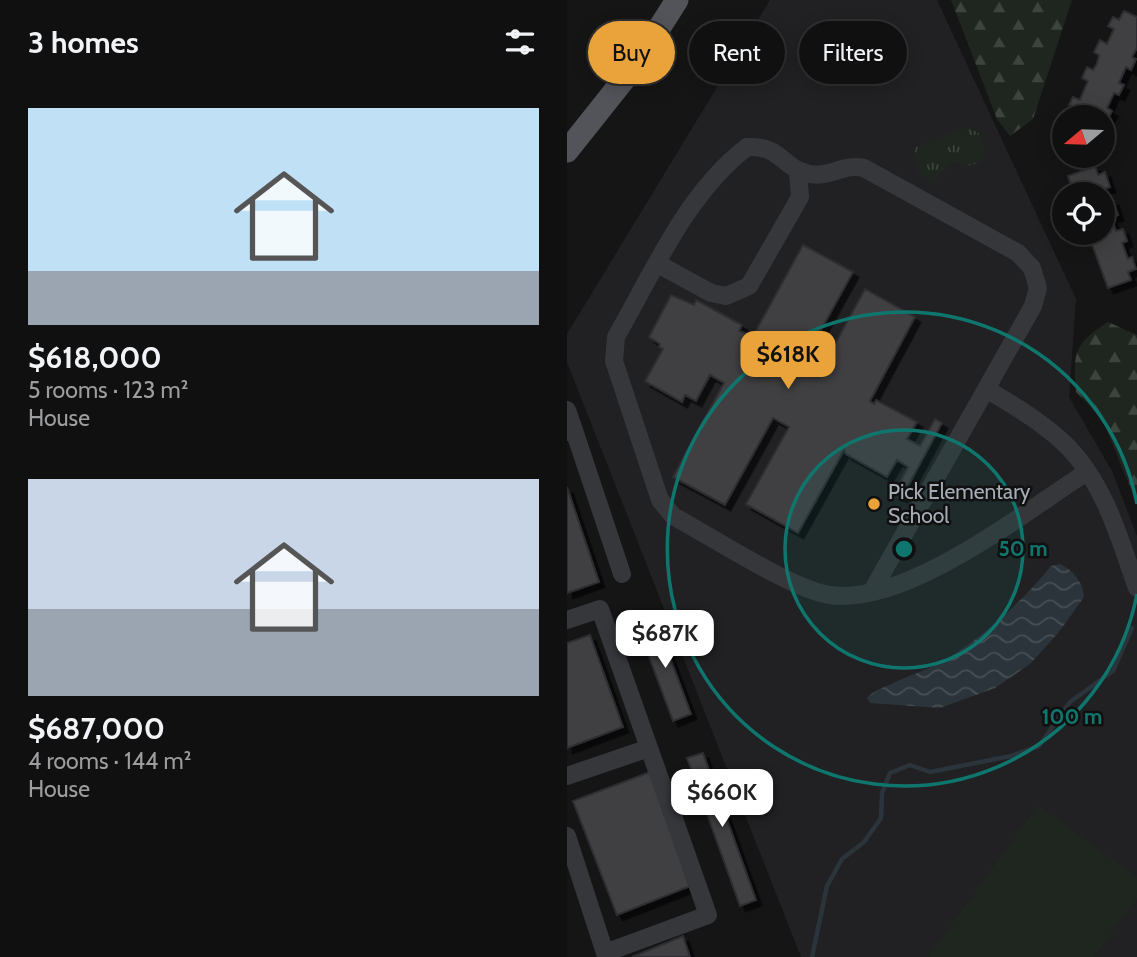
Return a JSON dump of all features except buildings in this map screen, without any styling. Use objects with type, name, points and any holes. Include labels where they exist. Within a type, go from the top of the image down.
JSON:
[{"type":"main road","points":[[567,151],[637,63],[677,0]]},
{"type":"lane","points":[[658,264],[711,293],[726,296],[749,286],[800,197],[801,182],[798,172],[775,151],[747,147],[727,162],[692,203],[616,337],[614,361],[660,500],[673,516],[793,581],[830,595],[872,592],[915,579],[957,558],[1087,472]]},
{"type":"lane","points":[[798,172],[815,175],[850,167],[864,168],[1018,253],[1032,268],[1038,288],[1033,306],[988,390],[872,592]]},
{"type":"lane","points":[[988,390],[1030,416],[1069,448],[1111,513],[1137,588]]},
{"type":"lane","points":[[567,410],[571,431],[622,574]]},
{"type":"lane","points":[[567,620],[600,609],[708,915],[605,953],[567,836]]},
{"type":"lane","points":[[567,776],[649,748]]},
{"type":"shaded area","name":"Pick Elementary School","points":[[770,0],[937,0],[1076,299],[1069,397],[1112,471],[1137,536],[1137,957],[801,957],[567,362],[567,334],[719,84],[785,84],[785,21],[757,21]]},
{"type":"green space","points":[[951,0],[1072,0],[1033,119],[1010,136],[997,119]]},
{"type":"green space","points":[[966,128],[978,132],[982,140],[984,151],[980,162],[968,166],[955,161],[932,181],[921,179],[914,156],[916,147]]},
{"type":"green space","points":[[1108,322],[1137,335],[1137,504],[1102,418],[1076,392],[1075,367],[1078,350],[1088,337]]},
{"type":"green space","points":[[1038,805],[1137,877],[1137,898],[1094,957],[928,957]]},
{"type":"water","points":[[1060,564],[1077,577],[1084,597],[1059,632],[1030,664],[995,688],[940,708],[870,703],[867,698],[872,694],[940,663],[970,643],[1014,606],[1051,566]]},
{"type":"waterway","points":[[812,957],[827,886],[842,859],[864,842],[881,818],[882,793],[890,773],[910,765],[930,772],[1011,756],[1039,746],[1070,702],[1113,671],[1132,628]]},
{"type":"place","name":"Pick Elementary School","points":[[874,504]]}]
